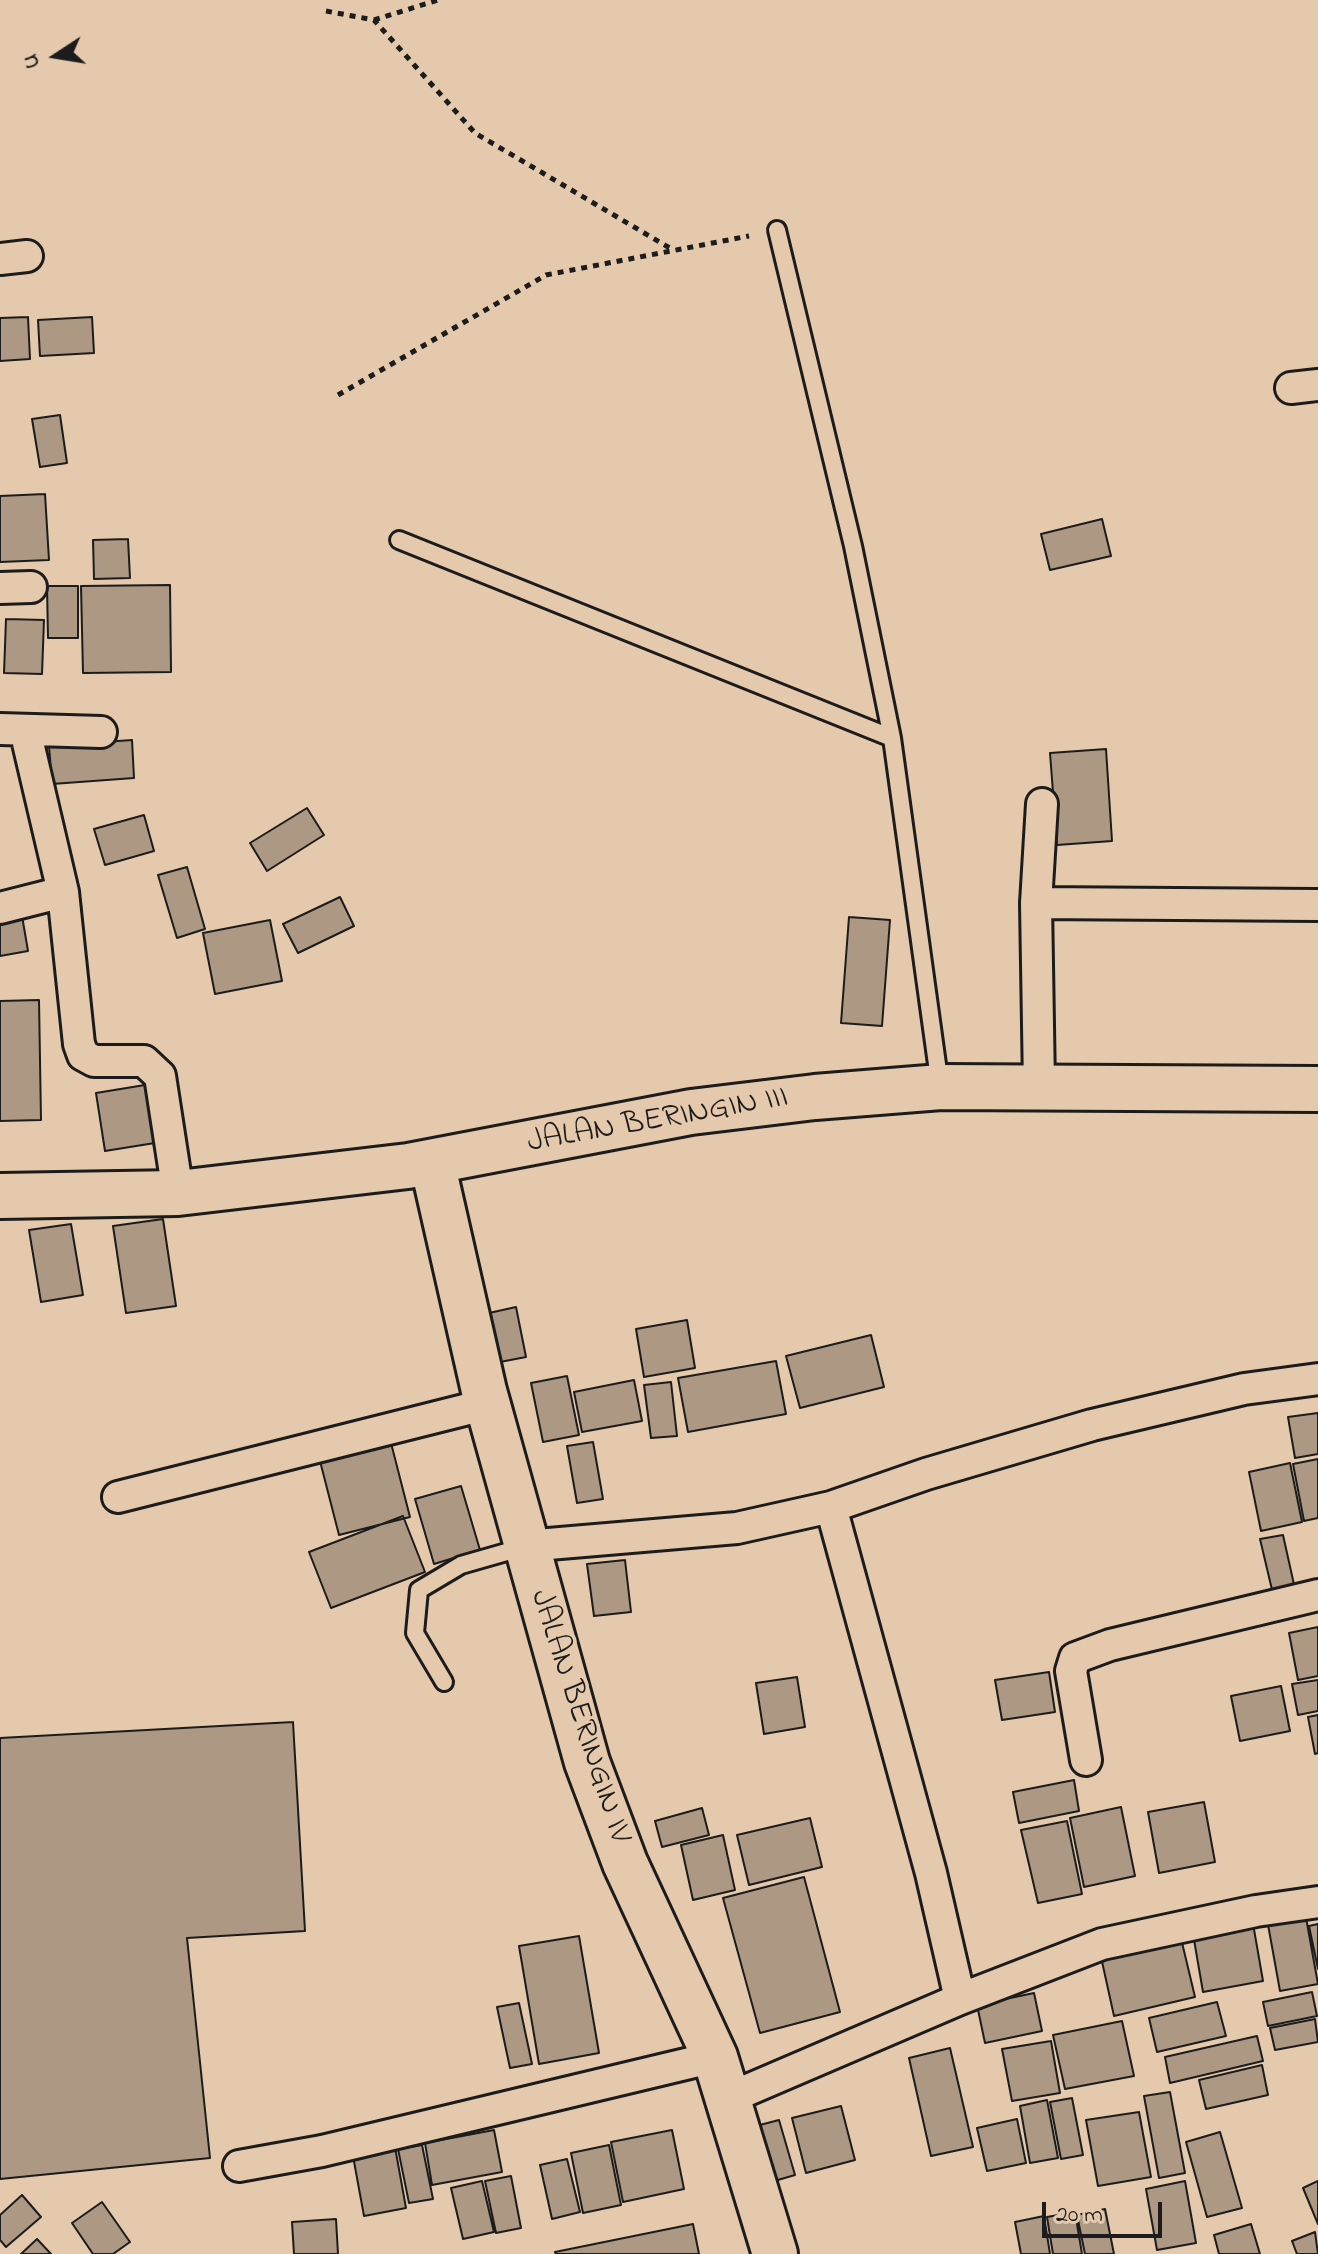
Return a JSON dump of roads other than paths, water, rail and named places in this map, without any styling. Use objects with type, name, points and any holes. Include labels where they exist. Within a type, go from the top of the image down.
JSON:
[{"type":"street","points":[[0,588],[31,587]]},
{"type":"street","points":[[101,732],[12,730],[63,892],[79,1044],[89,1060],[144,1061],[160,1076],[178,1193]]},
{"type":"street","points":[[1039,1086],[1036,903],[1042,804]]},
{"type":"street","points":[[0,908],[63,892]]},
{"type":"street","points":[[1036,903],[1318,905]]},
{"type":"street","name":"JALAN BERINGIN III","points":[[0,1196],[178,1193],[432,1162],[691,1112],[815,1097],[941,1087],[1318,1089]]},
{"type":"street","name":"JALAN BERINGIN IV","points":[[432,1162],[488,1404],[525,1546],[593,1776],[625,1863],[715,2057],[775,2254]]},
{"type":"street","points":[[525,1546],[737,1528],[831,1507],[926,1474],[1092,1425],[1244,1389],[1318,1379]]},
{"type":"street","points":[[118,1497],[488,1404]]},
{"type":"street","points":[[831,1507],[931,1873],[960,1999]]},
{"type":"street","points":[[1086,1760],[1071,1671],[1075,1658],[1110,1645],[1318,1595]]},
{"type":"street","points":[[729,2098],[960,1999],[1102,1944],[1227,1916],[1318,1902]]},
{"type":"street","points":[[239,2166],[322,2151],[715,2057]]},
{"type":"lane","points":[[777,230],[853,546],[892,738],[941,1087]]},
{"type":"lane","points":[[399,540],[892,738]]},
{"type":"lane","points":[[444,1682],[415,1633],[419,1590],[461,1565],[525,1546]]}]
